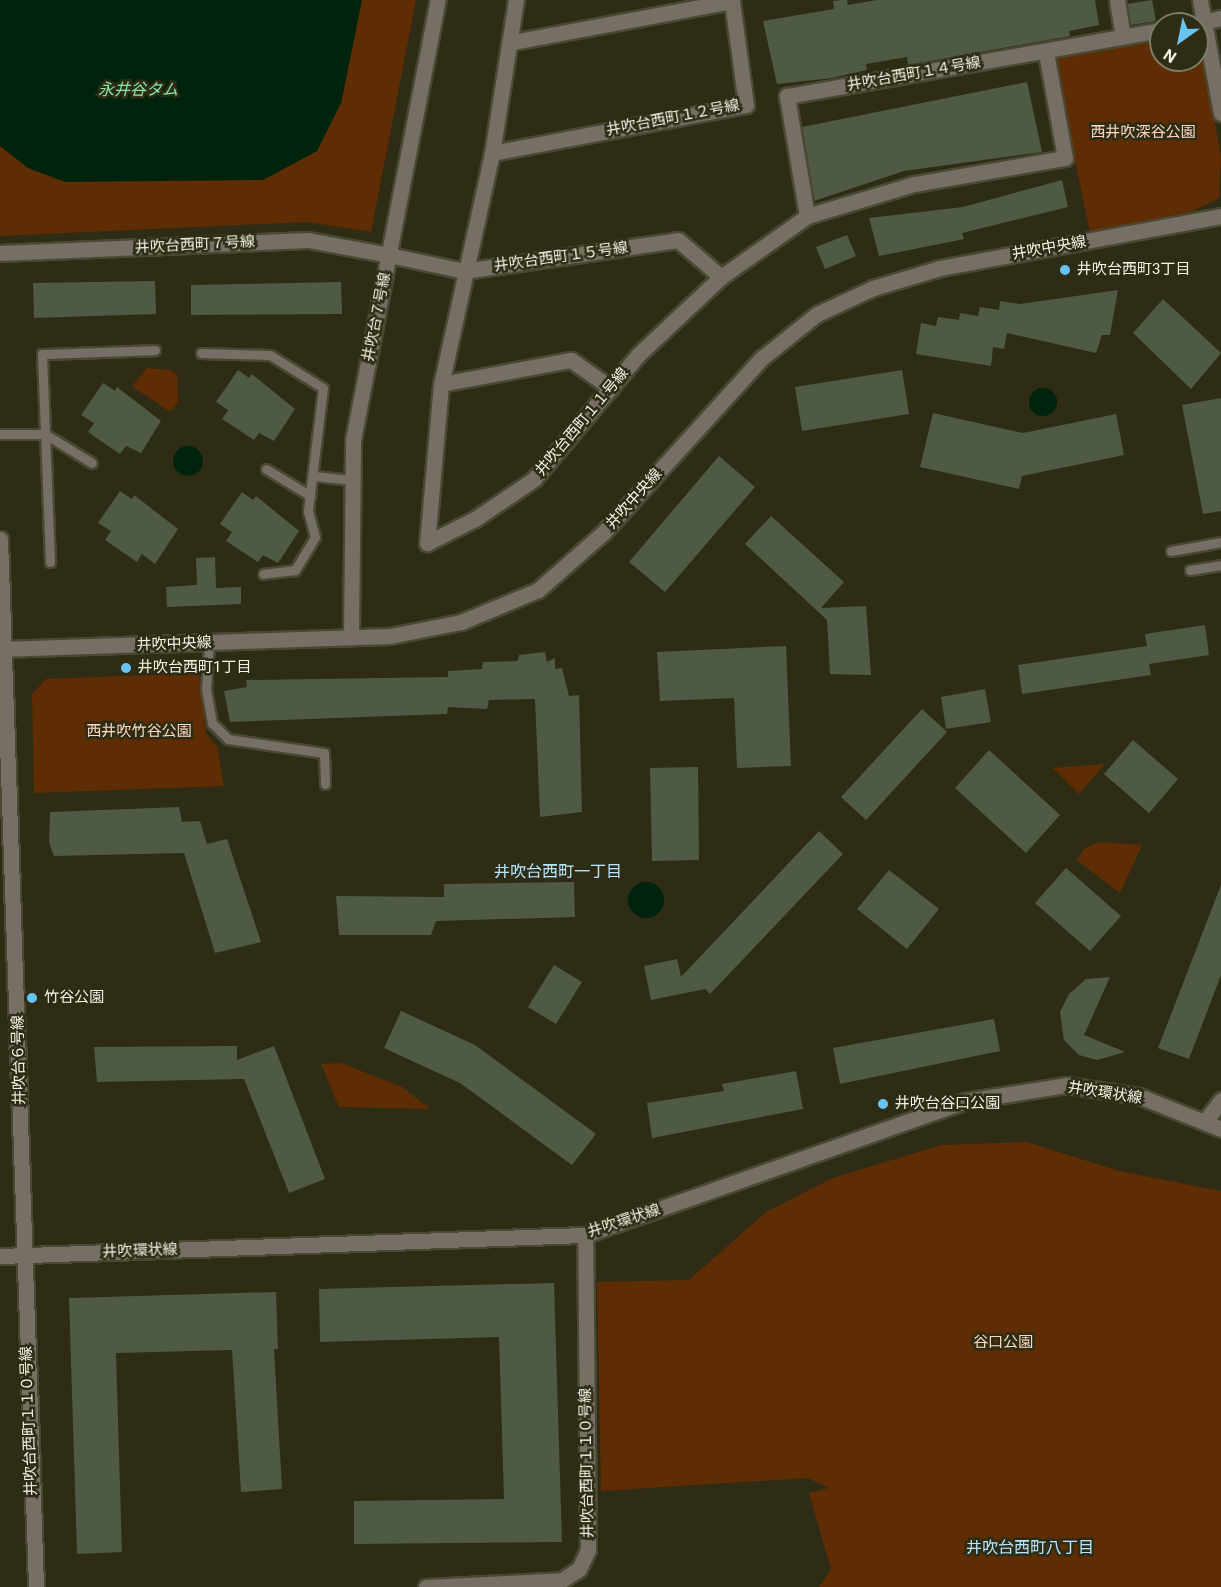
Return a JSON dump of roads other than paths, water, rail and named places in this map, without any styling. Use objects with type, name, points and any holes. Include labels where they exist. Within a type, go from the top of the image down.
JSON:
[{"type":"street","name":"井吹台７号線","points":[[351,637],[353,440],[438,0]]},
{"type":"street","name":"井吹台西町１１号線","points":[[516,0],[513,42],[492,153],[464,271],[441,384],[427,543],[475,519],[534,479],[639,354],[721,277],[807,216],[914,184],[1065,158],[1046,52]]},
{"type":"street","points":[[1117,0],[1123,37]]},
{"type":"street","name":"井吹台西町１２号線","points":[[492,153],[746,105],[732,1],[513,42]]},
{"type":"street","name":"井吹台西町１４号線","points":[[807,216],[787,96],[1149,32]]},
{"type":"street","points":[[1209,64],[1221,113]]},
{"type":"street","name":"井吹中央線","points":[[2,649],[390,636],[461,622],[538,590],[604,531],[762,358],[817,314],[873,288],[940,268],[1221,216]]},
{"type":"street","name":"井吹台西町７号線","points":[[0,253],[308,240],[389,255]]},
{"type":"street","name":"井吹台西町１５号線","points":[[389,255],[464,271],[678,240],[721,277]]},
{"type":"street","points":[[441,384],[571,360],[611,388]]},
{"type":"street","points":[[0,539],[2,649]]},
{"type":"street","name":"井吹台６号線","points":[[2,649],[23,1255]]},
{"type":"street","name":"井吹環状線","points":[[0,1256],[585,1235],[965,1101],[1066,1086],[1139,1096],[1206,1120],[1221,1129]]},
{"type":"street","points":[[1206,1120],[1221,1100]]},
{"type":"street","name":"井吹台西町１１０号線","points":[[426,1587],[562,1580],[579,1569],[588,1550],[585,1235]]},
{"type":"street","name":"井吹台西町１１０号線","points":[[23,1255],[36,1587]]},
{"type":"lane","points":[[50,562],[42,354],[155,350]]},
{"type":"lane","points":[[201,353],[270,355],[323,388],[308,511],[315,537],[295,570],[262,574]]},
{"type":"lane","points":[[0,434],[45,434],[92,464]]},
{"type":"lane","points":[[266,469],[310,496]]},
{"type":"lane","points":[[314,476],[352,480]]},
{"type":"lane","points":[[1171,551],[1221,542]]},
{"type":"lane","points":[[1190,570],[1221,565]]},
{"type":"lane","points":[[209,643],[206,689],[212,723],[228,739],[324,753],[325,784]]},
{"type":"water","name":"永井谷タム","points":[[0,0],[362,0],[341,103],[317,151],[263,180],[65,182],[28,168],[0,146]]},
{"type":"water","points":[[1043,388],[1053,392],[1057,402],[1053,412],[1043,416],[1033,412],[1029,402],[1033,392]]},
{"type":"water","points":[[188,446],[199,450],[203,461],[199,472],[188,476],[177,472],[173,461],[177,450]]},
{"type":"water","points":[[646,882],[659,887],[664,900],[659,913],[646,918],[633,913],[628,900],[633,887]]},
{"type":"place","name":"井吹台西町3丁目","points":[[1065,270]]},
{"type":"place","name":"井吹台西町1丁目","points":[[126,668]]},
{"type":"place","name":"竹谷公園","points":[[32,998]]},
{"type":"place","name":"井吹台谷口公園","points":[[883,1104]]},
{"type":"district","name":"井吹台西町一丁目","points":[[558,872]]},
{"type":"district","name":"井吹台西町八丁目","points":[[1030,1548]]},
{"type":"park label","name":"西井吹深谷公園","points":[[1143,133]]},
{"type":"park label","name":"西井吹竹谷公園","points":[[139,732]]},
{"type":"park label","name":"谷口公園","points":[[1003,1343]]}]
